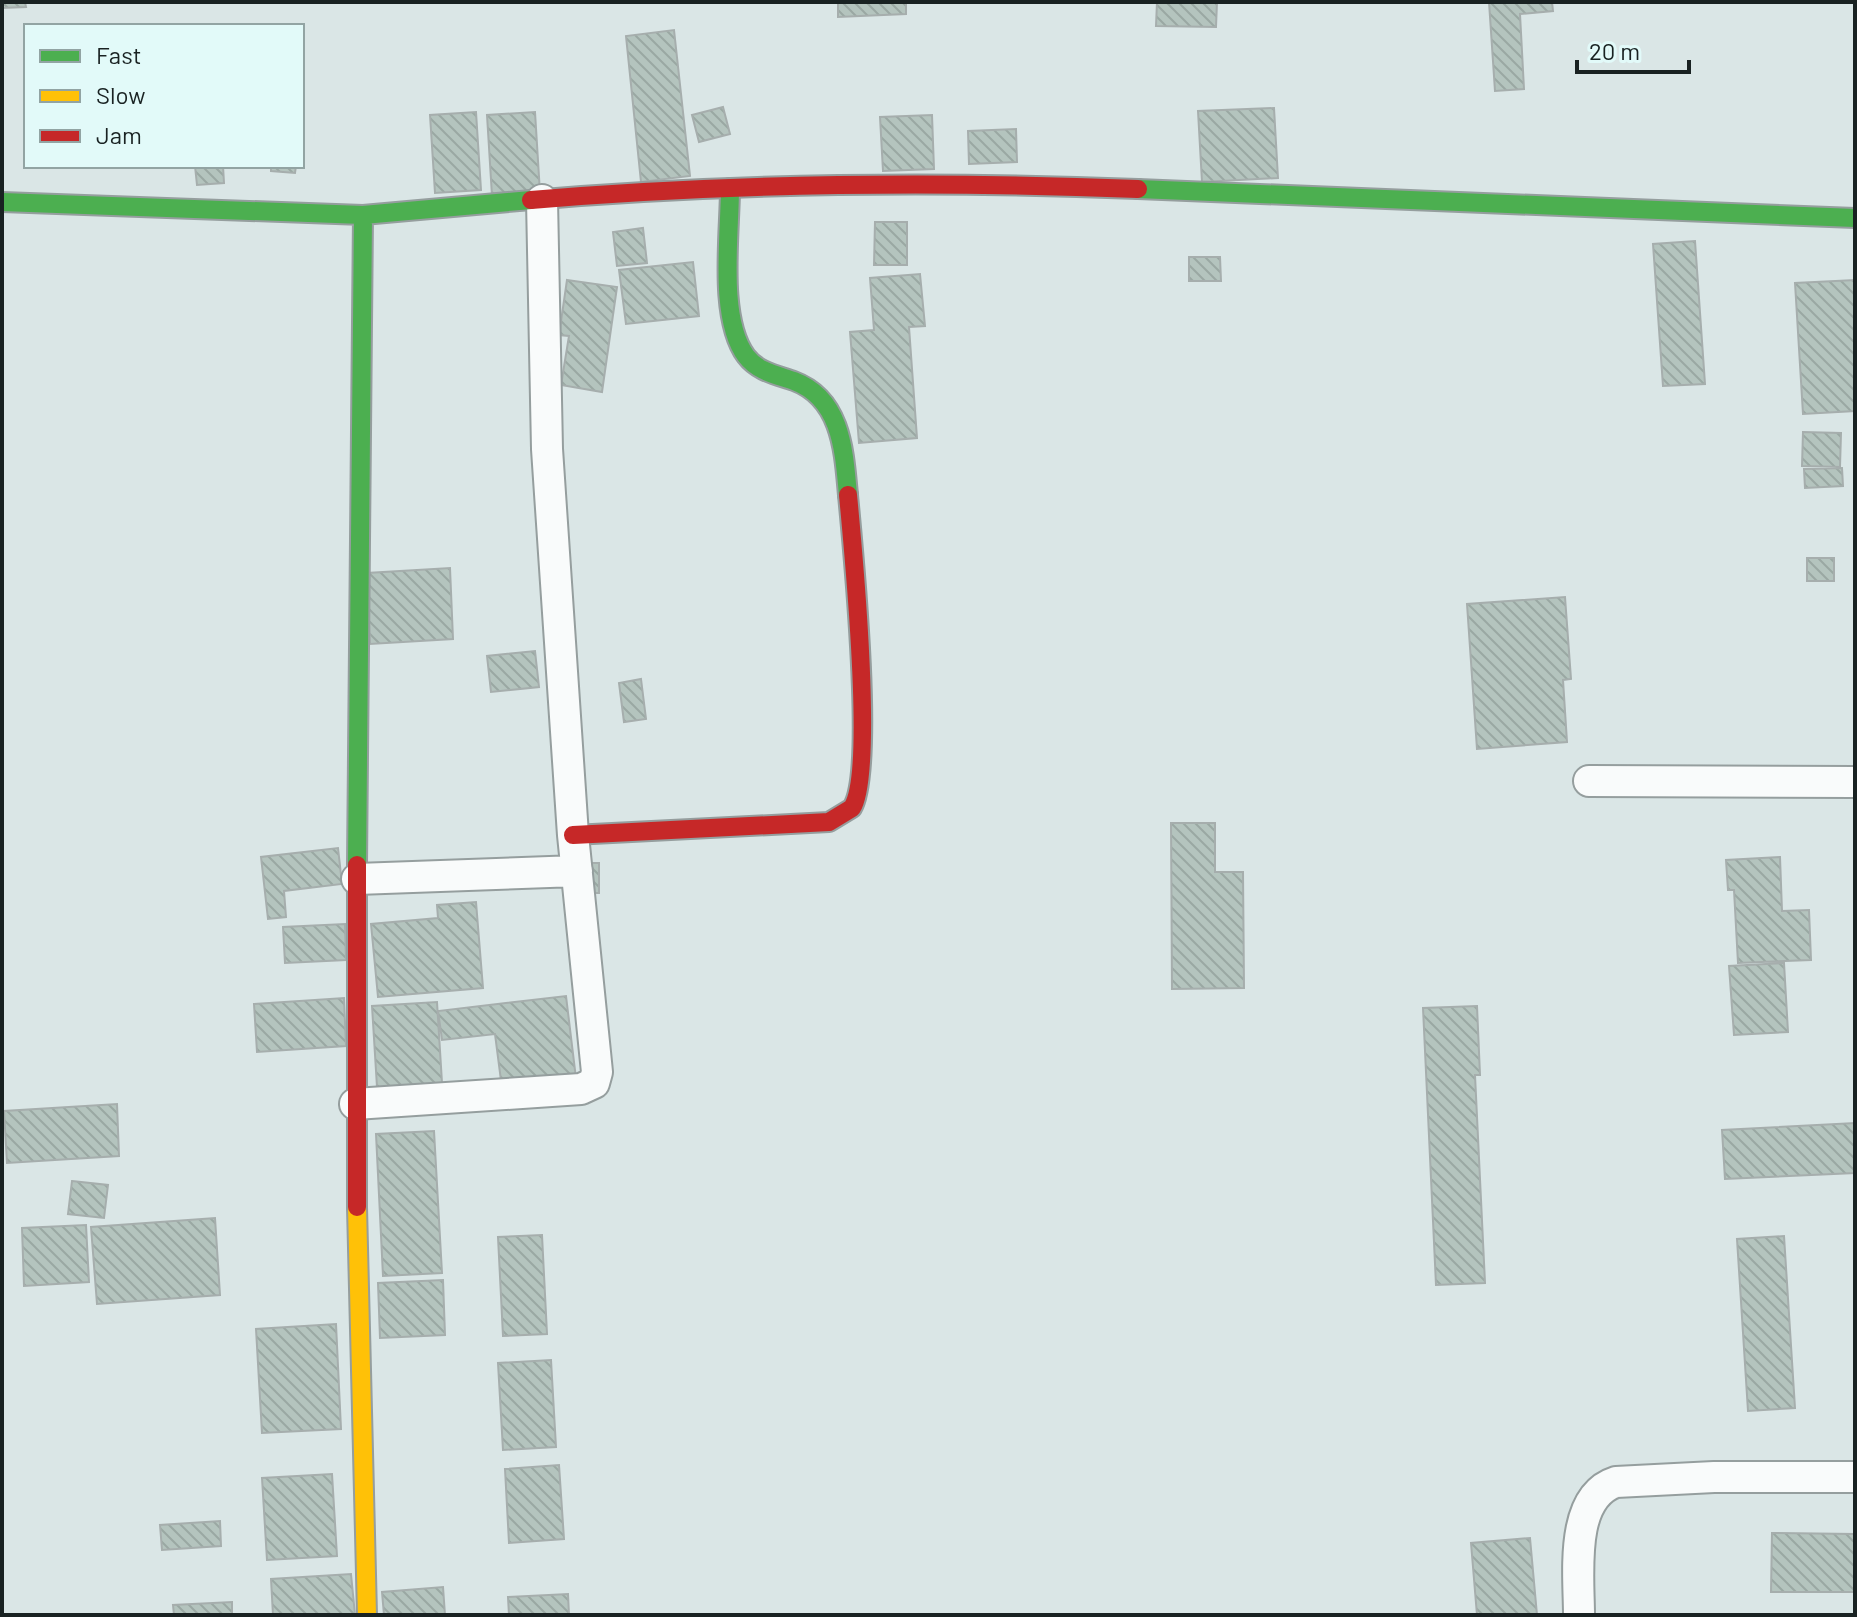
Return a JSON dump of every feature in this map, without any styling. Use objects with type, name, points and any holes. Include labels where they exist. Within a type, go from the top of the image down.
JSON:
[{"type":"street","points":[[2,202],[363,215],[662,189],[852,185],[1094,187],[1855,218]]},
{"type":"street","points":[[573,835],[829,822],[849,814],[858,800],[862,767],[856,561],[841,436],[829,406],[809,385],[766,370],[747,358],[735,333],[730,188]]},
{"type":"street","points":[[355,1104],[581,1089],[594,1083],[596,1046],[573,835],[547,449],[542,200]]},
{"type":"street","points":[[363,215],[355,1104],[367,1615]]},
{"type":"street","points":[[1589,781],[1855,782]]},
{"type":"street","points":[[357,879],[577,871]]},
{"type":"street","points":[[1579,1615],[1583,1524],[1592,1496],[1602,1487],[1616,1482],[1714,1477],[1855,1477]]},
{"type":"building","points":[[2,2],[25,2],[26,7],[2,8]]},
{"type":"building","points":[[838,2],[906,2],[906,14],[838,17]]},
{"type":"building","points":[[1157,2],[1217,2],[1216,27],[1156,26]]},
{"type":"building","points":[[1489,2],[1552,2],[1553,11],[1520,14],[1524,89],[1495,91]]},
{"type":"building","points":[[674,30],[690,176],[641,182],[626,36]]},
{"type":"building","points":[[723,107],[730,134],[699,142],[692,115]]},
{"type":"building","points":[[1274,108],[1278,178],[1202,182],[1198,111]]},
{"type":"building","points":[[476,112],[481,190],[435,193],[430,115]]},
{"type":"building","points":[[535,112],[540,193],[492,196],[487,115]]},
{"type":"building","points":[[932,115],[934,169],[883,171],[880,117]]},
{"type":"building","points":[[1016,129],[1017,162],[969,164],[968,131]]},
{"type":"building","points":[[195,168],[223,168],[224,183],[197,185]]},
{"type":"building","points":[[271,168],[296,168],[295,173],[271,171]]},
{"type":"building","points":[[875,222],[907,222],[907,265],[874,265]]},
{"type":"building","points":[[643,228],[647,263],[617,266],[613,232]]},
{"type":"building","points":[[1695,241],[1705,384],[1663,386],[1653,244]]},
{"type":"building","points":[[1189,257],[1220,257],[1221,281],[1189,281]]},
{"type":"building","points":[[693,262],[699,316],[626,324],[619,270]]},
{"type":"building","points":[[920,274],[925,326],[909,327],[917,438],[859,443],[850,332],[874,330],[870,278]]},
{"type":"building","points":[[567,280],[617,287],[602,392],[561,385],[569,336],[559,335]]},
{"type":"building","points":[[1855,280],[1855,411],[1803,414],[1795,283]]},
{"type":"building","points":[[1803,432],[1841,433],[1840,467],[1802,466]]},
{"type":"building","points":[[1842,468],[1843,486],[1805,488],[1804,469]]},
{"type":"building","points":[[1807,558],[1834,558],[1834,581],[1807,581]]},
{"type":"building","points":[[450,568],[453,639],[370,644],[367,573]]},
{"type":"building","points":[[1565,597],[1571,679],[1563,680],[1567,742],[1477,749],[1467,604]]},
{"type":"building","points":[[535,651],[539,687],[491,692],[487,656]]},
{"type":"building","points":[[641,679],[646,719],[624,722],[619,683]]},
{"type":"building","points":[[1171,823],[1215,823],[1215,872],[1243,872],[1244,988],[1172,989]]},
{"type":"building","points":[[338,848],[342,884],[284,891],[286,917],[268,919],[261,857]]},
{"type":"building","points":[[1780,857],[1782,911],[1809,910],[1811,960],[1738,963],[1734,890],[1728,890],[1726,860]]},
{"type":"building","points":[[572,863],[599,863],[599,893],[573,893]]},
{"type":"building","points":[[476,902],[483,988],[378,997],[371,924],[438,918],[437,905]]},
{"type":"building","points":[[345,924],[346,960],[285,963],[283,927]]},
{"type":"building","points":[[1784,963],[1788,1032],[1734,1035],[1729,966]]},
{"type":"building","points":[[566,996],[578,1095],[504,1104],[495,1034],[442,1040],[438,1011]]},
{"type":"building","points":[[344,998],[346,1046],[257,1052],[254,1004]]},
{"type":"building","points":[[437,1002],[443,1099],[378,1103],[372,1006]]},
{"type":"building","points":[[1477,1006],[1480,1075],[1475,1075],[1485,1283],[1436,1285],[1423,1008]]},
{"type":"building","points":[[117,1104],[119,1156],[7,1163],[4,1111]]},
{"type":"building","points":[[1855,1123],[1855,1173],[1725,1179],[1722,1130]]},
{"type":"building","points":[[434,1131],[442,1273],[383,1276],[376,1134]]},
{"type":"building","points":[[72,1181],[108,1185],[104,1218],[68,1214]]},
{"type":"building","points":[[215,1218],[220,1295],[97,1304],[91,1227]]},
{"type":"building","points":[[86,1225],[89,1282],[24,1286],[22,1228]]},
{"type":"building","points":[[542,1235],[547,1334],[503,1336],[498,1237]]},
{"type":"building","points":[[1784,1236],[1795,1408],[1748,1411],[1737,1239]]},
{"type":"building","points":[[443,1280],[445,1335],[380,1338],[378,1283]]},
{"type":"building","points":[[336,1324],[341,1429],[262,1433],[256,1329]]},
{"type":"building","points":[[551,1360],[556,1447],[503,1450],[498,1363]]},
{"type":"building","points":[[559,1465],[564,1539],[509,1543],[505,1469]]},
{"type":"building","points":[[332,1474],[337,1556],[267,1560],[262,1478]]},
{"type":"building","points":[[220,1521],[221,1546],[162,1550],[160,1525]]},
{"type":"building","points":[[1772,1533],[1855,1534],[1855,1592],[1771,1592]]},
{"type":"building","points":[[1530,1538],[1537,1615],[1477,1615],[1471,1543]]},
{"type":"building","points":[[351,1574],[355,1615],[273,1615],[271,1579]]},
{"type":"building","points":[[443,1587],[445,1615],[384,1615],[382,1592]]},
{"type":"building","points":[[568,1594],[569,1615],[509,1615],[508,1597]]},
{"type":"building","points":[[232,1602],[232,1615],[174,1615],[173,1605]]},
{"type":"traffic: fast","points":[[730,188],[729,298],[737,340],[756,366],[810,389],[822,400],[838,429],[848,495]]},
{"type":"traffic: fast","points":[[1138,189],[1855,218]]},
{"type":"traffic: fast","points":[[2,202],[363,215],[531,200]]},
{"type":"traffic: fast","points":[[357,865],[363,215]]},
{"type":"traffic: slow","points":[[357,1207],[367,1615]]},
{"type":"traffic: jam","points":[[531,200],[682,190],[834,185],[1138,189]]},
{"type":"traffic: jam","points":[[573,835],[829,822],[852,808],[859,786],[862,707],[858,608],[848,495]]},
{"type":"traffic: jam","points":[[357,865],[357,1207]]}]
